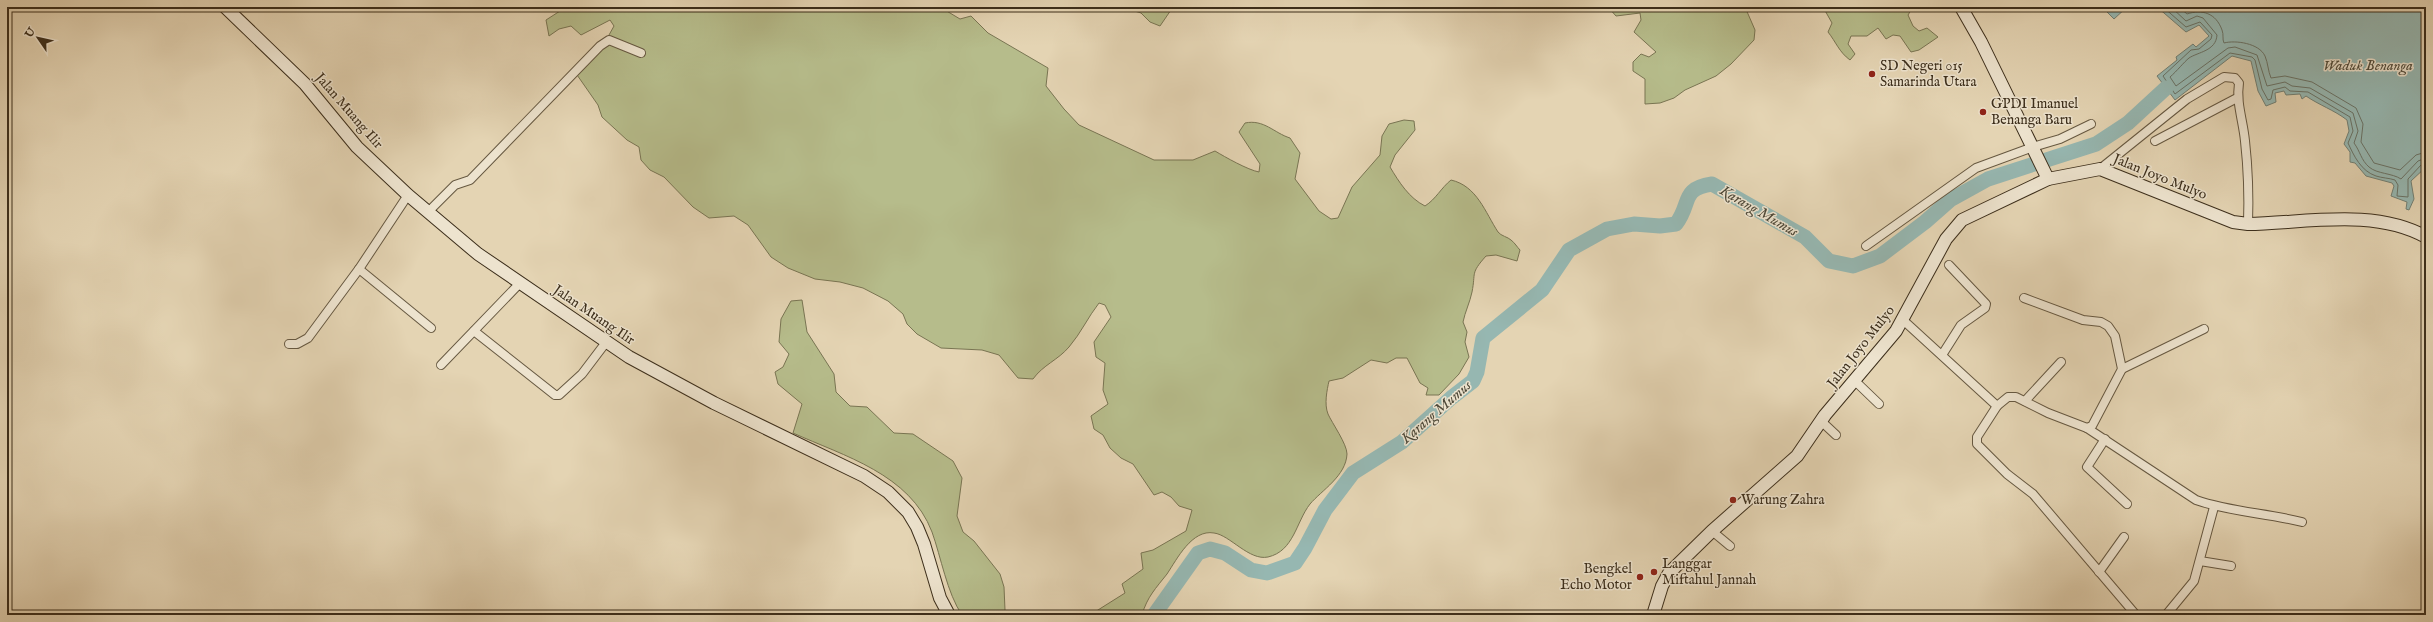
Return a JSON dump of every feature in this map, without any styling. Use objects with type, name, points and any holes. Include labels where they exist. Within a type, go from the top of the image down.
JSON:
[{"type":"main road","name":"Jalan Muang Ilir","points":[[224,7],[283,61],[305,84],[357,148],[408,195],[478,254],[629,357],[714,403],[864,476],[899,501],[908,512],[924,544],[940,598],[949,615]]},
{"type":"main road","points":[[1961,7],[1981,42],[2046,174]]},
{"type":"main road","name":"Jalan Joyo Mulyo","points":[[1654,615],[1657,598],[1665,578],[1712,531],[1798,456],[1821,422],[1903,320],[1941,247],[1956,226],[2046,174],[2100,169],[2233,222],[2248,224],[2380,220],[2404,226],[2426,237]]},
{"type":"street","points":[[428,212],[455,186],[470,180],[600,46],[609,40],[641,53]]},
{"type":"street","points":[[2100,169],[2181,103],[2224,77],[2235,78],[2239,83],[2237,98],[2245,139],[2248,173],[2248,224]]},
{"type":"street","points":[[2155,141],[2237,98]]},
{"type":"street","points":[[1866,246],[1976,168],[2033,147],[2060,139],[2091,124]]},
{"type":"street","points":[[289,344],[297,344],[308,338],[359,268],[408,195]]},
{"type":"street","points":[[1942,355],[1961,325],[1985,308],[1986,304],[1949,265]]},
{"type":"street","points":[[359,268],[431,328]]},
{"type":"street","points":[[441,365],[520,283]]},
{"type":"street","points":[[2024,298],[2083,320],[2101,322],[2108,326],[2115,336],[2122,369]]},
{"type":"street","points":[[1903,320],[1997,406]]},
{"type":"street","points":[[2087,428],[2092,426],[2122,369],[2204,329]]},
{"type":"street","points":[[474,331],[555,395],[559,396],[582,374],[607,341]]},
{"type":"street","points":[[2025,401],[2061,362]]},
{"type":"street","points":[[1854,380],[1879,404]]},
{"type":"street","points":[[2136,615],[2033,494],[2007,474],[1977,444],[1977,437],[1997,406],[2008,397],[2025,401],[2087,428],[2196,500],[2214,507],[2274,514],[2302,522]]},
{"type":"street","points":[[1821,422],[1836,435]]},
{"type":"street","points":[[2105,439],[2087,467],[2127,504]]},
{"type":"street","points":[[2166,615],[2194,581],[2214,507]]},
{"type":"street","points":[[1712,531],[1730,546]]},
{"type":"street","points":[[2099,572],[2124,537]]},
{"type":"street","points":[[2200,561],[2231,566]]},
{"type":"green space","points":[[561,7],[940,7],[960,19],[971,16],[988,33],[1048,68],[1046,86],[1079,125],[1154,160],[1193,160],[1215,151],[1230,160],[1259,172],[1260,164],[1239,132],[1245,123],[1258,123],[1290,138],[1300,153],[1295,179],[1319,211],[1331,219],[1338,218],[1352,187],[1380,155],[1382,136],[1389,124],[1404,120],[1414,121],[1415,130],[1395,155],[1390,167],[1405,189],[1414,199],[1425,206],[1451,180],[1460,183],[1474,194],[1498,232],[1514,242],[1520,250],[1517,261],[1496,255],[1486,256],[1474,273],[1471,296],[1463,322],[1467,332],[1465,342],[1469,357],[1459,374],[1439,395],[1426,395],[1428,388],[1420,383],[1407,358],[1396,358],[1387,363],[1371,360],[1343,378],[1329,381],[1326,406],[1328,414],[1345,445],[1347,454],[1346,462],[1333,482],[1310,504],[1305,511],[1294,535],[1284,549],[1277,554],[1268,557],[1261,557],[1247,552],[1227,538],[1214,533],[1206,533],[1192,540],[1180,553],[1167,574],[1149,598],[1142,615],[1090,615],[1125,593],[1122,584],[1143,569],[1141,553],[1153,550],[1186,531],[1192,510],[1179,506],[1171,497],[1162,492],[1154,495],[1133,464],[1121,458],[1110,448],[1103,435],[1094,429],[1091,416],[1108,404],[1103,390],[1105,363],[1096,357],[1094,342],[1111,317],[1105,305],[1099,303],[1069,347],[1060,356],[1041,370],[1033,379],[1018,378],[999,355],[982,350],[941,348],[917,334],[907,324],[903,314],[888,301],[863,288],[840,282],[815,279],[788,268],[771,257],[748,225],[734,216],[709,218],[693,207],[664,177],[650,170],[641,160],[639,147],[627,140],[602,117],[598,105],[575,72],[604,44],[614,26],[610,20],[581,35],[571,26],[559,29],[549,36],[546,20],[560,11]]},
{"type":"green space","points":[[1122,7],[1173,7],[1160,26],[1150,22],[1141,13]]},
{"type":"green space","points":[[1608,7],[1745,7],[1755,30],[1754,40],[1731,64],[1716,76],[1685,90],[1674,98],[1660,103],[1645,104],[1645,79],[1633,71],[1633,62],[1641,54],[1649,57],[1656,52],[1634,32],[1641,20],[1640,13],[1616,16]]},
{"type":"green space","points":[[1823,7],[1913,7],[1908,15],[1913,26],[1919,31],[1927,28],[1938,37],[1919,50],[1911,52],[1900,36],[1893,35],[1886,39],[1878,28],[1867,36],[1851,36],[1848,44],[1855,54],[1850,60],[1840,50],[1828,32],[1832,23]]},
{"type":"green space","points":[[802,300],[807,332],[834,374],[836,392],[850,406],[867,407],[894,433],[913,434],[953,461],[962,478],[957,516],[963,532],[974,541],[1000,574],[1004,587],[1005,610],[1008,615],[962,615],[948,586],[932,532],[922,512],[908,495],[892,481],[873,469],[854,459],[793,433],[802,404],[778,384],[775,372],[783,367],[789,354],[779,342],[781,319],[791,301]]},
{"type":"water","points":[[2102,7],[2127,7],[2114,19]]},
{"type":"water","name":"Waduk Benanga","points":[[2157,7],[2426,7],[2426,167],[2411,181],[2414,199],[2409,210],[2406,209],[2407,202],[2391,196],[2394,186],[2392,183],[2366,176],[2355,163],[2350,162],[2350,152],[2344,144],[2349,131],[2347,120],[2306,96],[2302,99],[2300,94],[2286,95],[2284,91],[2275,93],[2276,102],[2266,106],[2258,91],[2251,61],[2232,56],[2175,100],[2157,76],[2177,60],[2176,57],[2193,44],[2196,47],[2209,36],[2199,25],[2186,32]]},
{"type":"waterway","name":"Karang Mumus","points":[[1154,615],[1198,553],[1210,549],[1225,553],[1251,570],[1267,573],[1295,563],[1305,548],[1325,510],[1353,473],[1402,442],[1451,398],[1473,381],[1477,372],[1483,338],[1542,290],[1569,250],[1607,229],[1634,224],[1660,226],[1676,224],[1691,193],[1695,189],[1712,184],[1805,237],[1829,261],[1853,266],[1880,256],[1925,222],[1950,200],[1988,179],[2096,144],[2128,123],[2166,88]]},
{"type":"place","name":"SD Negeri 015 Samarinda Utara","points":[[1872,74]]},
{"type":"place","name":"GPDI Imanuel Benanga Baru","points":[[1983,112]]},
{"type":"place","name":"Warung Zahra","points":[[1733,500]]},
{"type":"place","name":"Langgar Miftahul Jannah","points":[[1654,572]]},
{"type":"place","name":"Bengkel Echo Motor","points":[[1640,577]]}]
